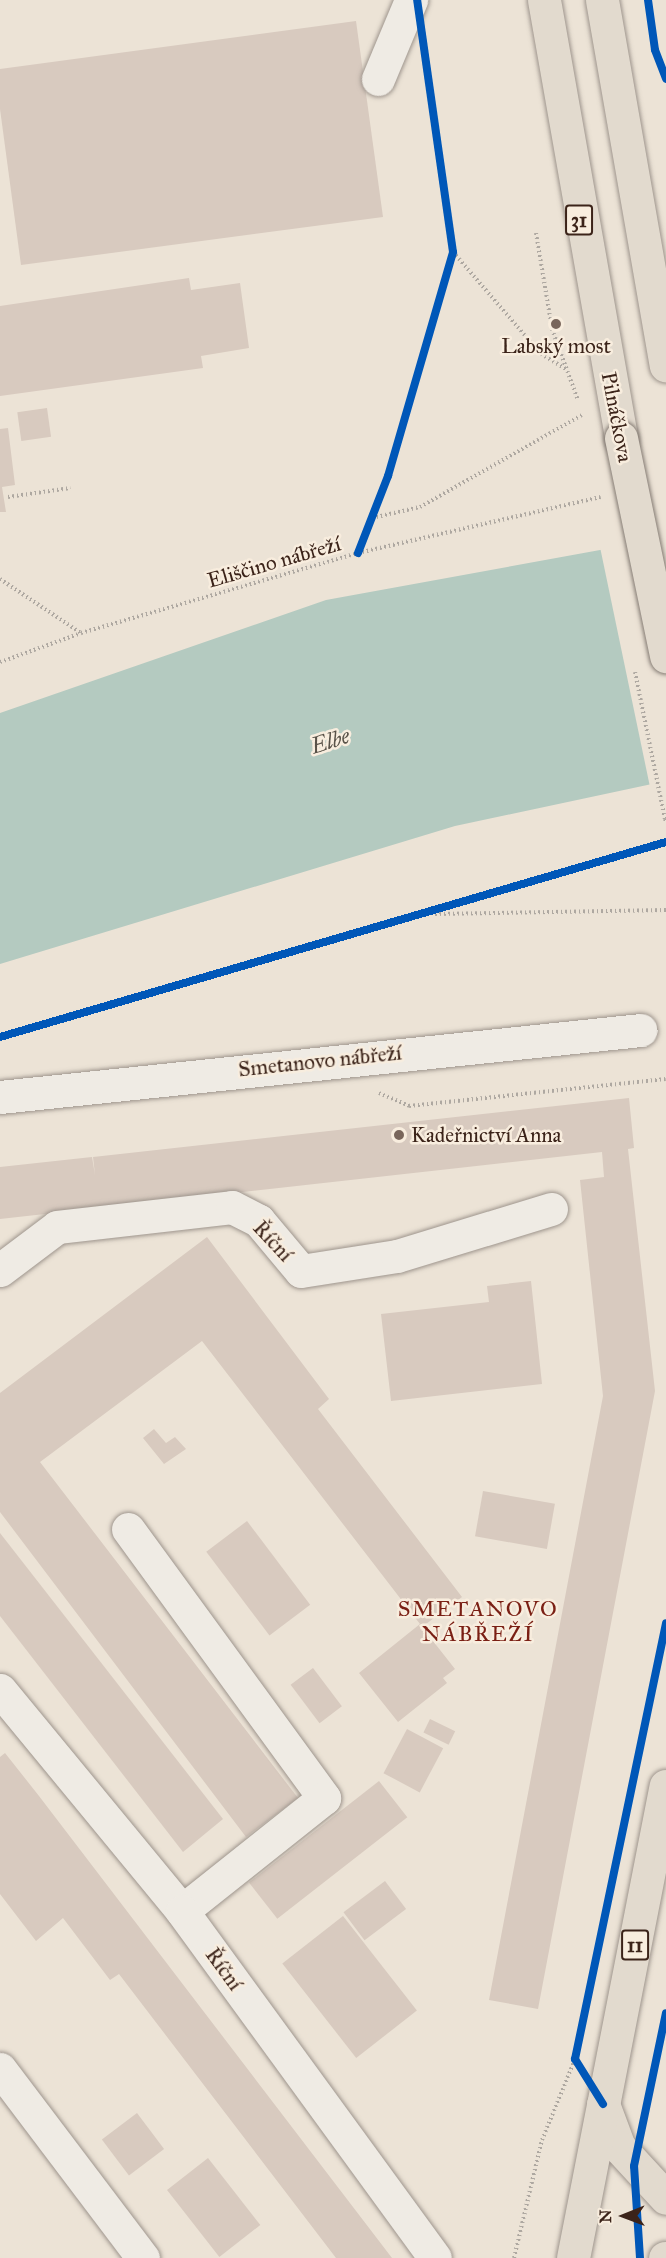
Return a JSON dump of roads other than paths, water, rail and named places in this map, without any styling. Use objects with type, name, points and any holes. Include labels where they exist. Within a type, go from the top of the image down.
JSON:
[{"type":"main road","name":"Pilnáčkova","points":[[544,0],[621,438],[666,656]]},
{"type":"main road","points":[[602,0],[666,365]]},
{"type":"main road","name":"11","points":[[573,2258],[666,1786]]},
{"type":"main road","points":[[603,2104],[619,2146],[666,2198]]},
{"type":"street","points":[[378,79],[411,0]]},
{"type":"street","name":"Smetanovo nábřeží","points":[[0,1097],[641,1030]]},
{"type":"street","name":"Říční","points":[[0,1270],[57,1227],[208,1210],[232,1208],[260,1221],[301,1271],[397,1256],[551,1209]]},
{"type":"street","points":[[128,1529],[324,1798],[182,1911]]},
{"type":"street","name":"Říční","points":[[4,1703],[182,1911],[435,2258]]},
{"type":"street","points":[[0,2069],[143,2258]]},
{"type":"water","name":"Elbe","points":[[666,538],[666,781],[455,826],[0,964],[0,713],[326,600]]},
{"type":"place","name":"Labský most","points":[[556,324]]},
{"type":"place","name":"Kadeřnictví Anna","points":[[399,1135]]},
{"type":"district","name":"SMETANOVO NÁBŘEŽÍ","points":[[478,1620]]}]
